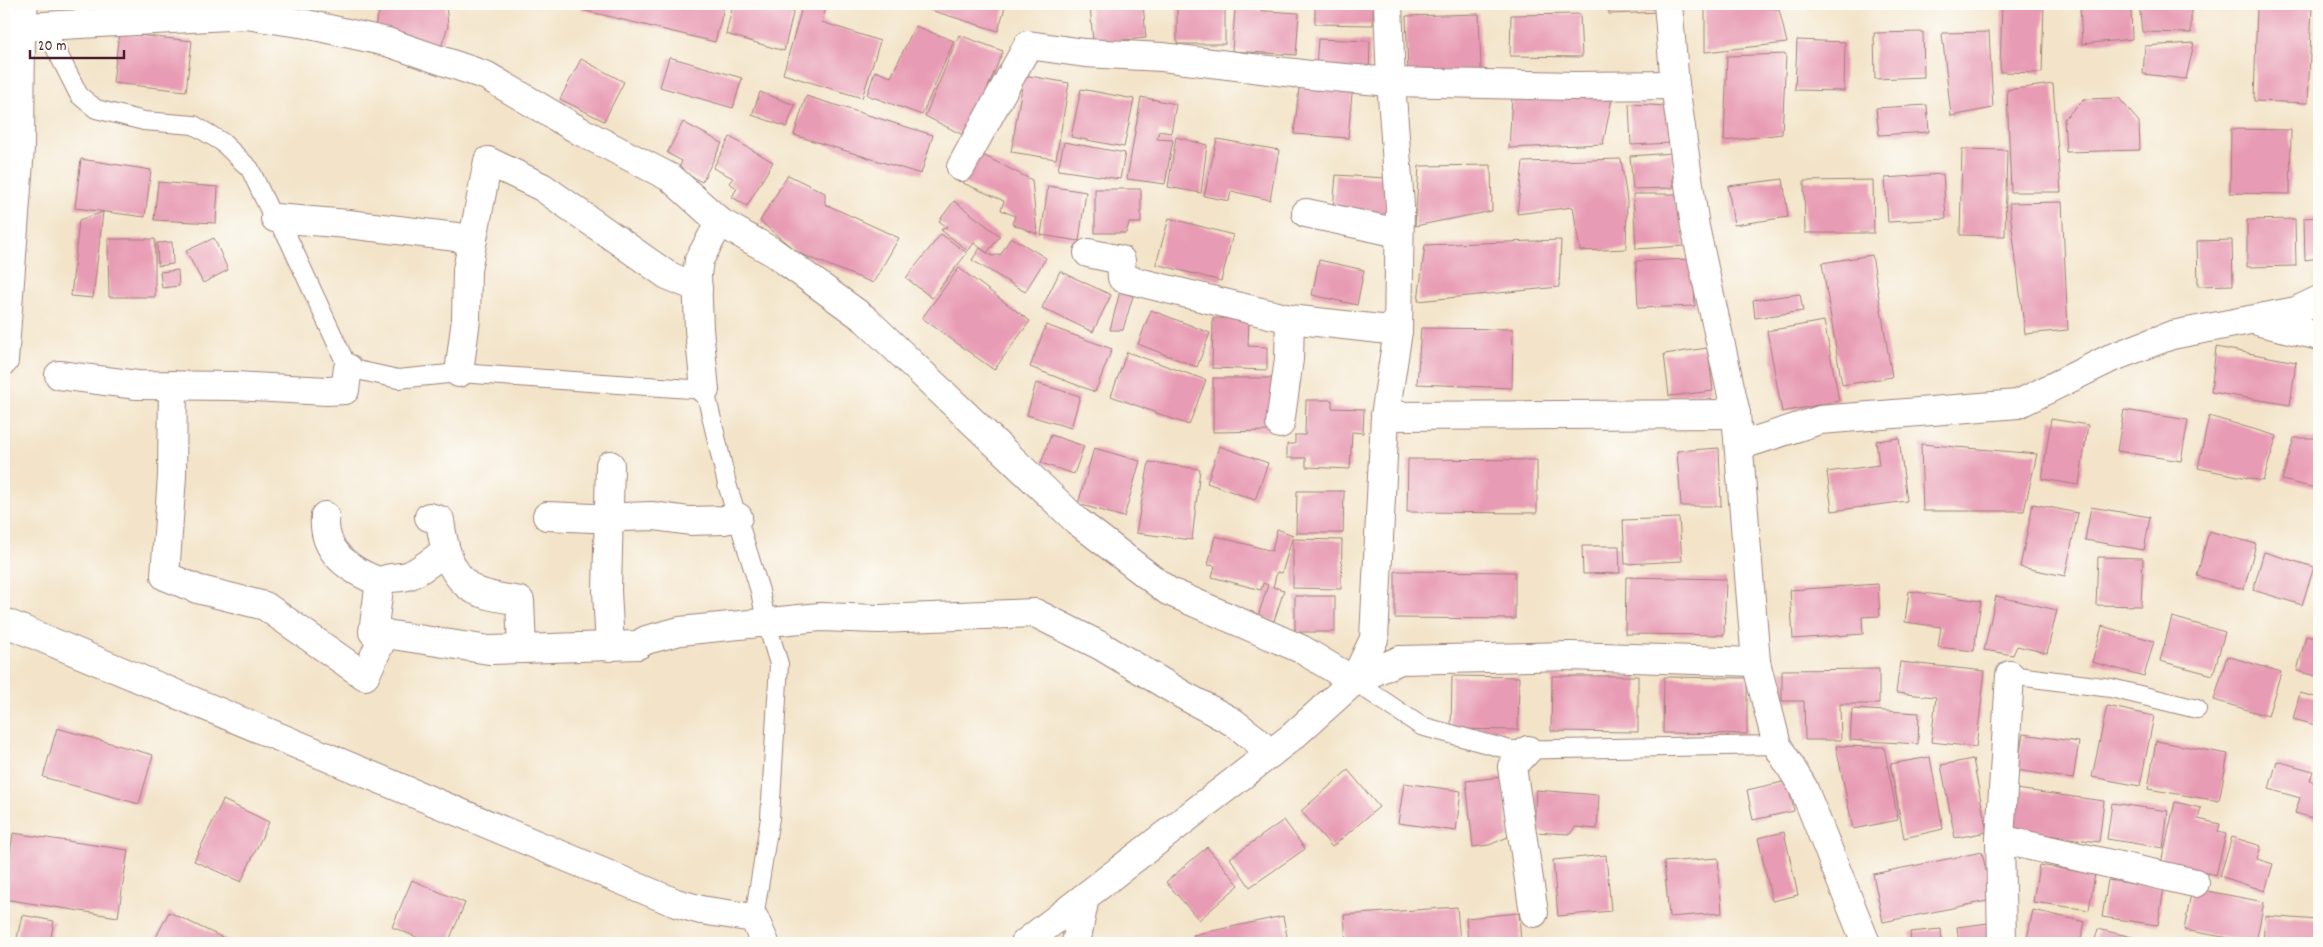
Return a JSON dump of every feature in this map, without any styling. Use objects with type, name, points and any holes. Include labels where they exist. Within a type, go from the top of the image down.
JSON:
[{"type":"street","points":[[1354,681],[1374,639],[1385,416],[1398,331],[1400,206],[1391,82],[1388,4]]},
{"type":"street","points":[[1668,4],[1675,85],[1695,227],[1736,414],[1756,662],[1777,745],[1803,787],[1866,943]]},
{"type":"street","points":[[4,361],[20,148],[23,22],[246,15],[306,24],[387,42],[487,76],[580,131],[670,178],[720,222],[773,252],[865,319],[1077,521],[1168,591],[1301,649],[1354,681]]},
{"type":"street","points":[[961,168],[1028,45],[1086,53],[1162,57],[1310,75],[1391,82],[1575,86],[1675,85]]},
{"type":"street","points":[[459,373],[466,319],[467,270],[488,161],[542,187],[667,275],[698,288]]},
{"type":"street","points":[[1306,213],[1399,233]]},
{"type":"street","points":[[275,218],[348,224],[473,240]]},
{"type":"street","points":[[705,390],[699,329],[699,260],[720,222]]},
{"type":"street","points":[[1088,253],[1121,260],[1122,278],[1290,319],[1398,331]]},
{"type":"street","points":[[1739,446],[1820,420],[2018,404],[2111,358],[2172,335],[2296,311],[2319,300]]},
{"type":"street","points":[[1280,424],[1289,359],[1290,319]]},
{"type":"street","points":[[2251,320],[2319,336]]},
{"type":"street","points":[[59,375],[137,385],[328,391],[345,390],[348,368]]},
{"type":"street","points":[[173,385],[172,476],[165,576],[197,589],[265,606],[365,676],[384,633]]},
{"type":"street","points":[[1385,416],[1736,414]]},
{"type":"street","points":[[610,465],[610,496],[607,518],[609,545],[607,591],[610,647]]},
{"type":"street","points":[[325,516],[324,528],[329,543],[338,558],[352,570],[380,582]]},
{"type":"street","points":[[429,516],[440,520],[450,562],[467,586],[483,593],[520,601],[522,649]]},
{"type":"street","points":[[546,516],[607,518],[652,516],[690,521],[724,520],[738,517]]},
{"type":"street","points":[[446,551],[417,572],[400,578],[385,578],[380,582],[373,632],[489,650],[610,647],[638,645],[646,640],[680,631],[735,627],[766,621],[820,616],[879,619],[1035,613],[1101,646],[1233,722],[1255,739],[1270,754]]},
{"type":"street","points":[[4,622],[676,903],[701,910],[754,918],[765,943]]},
{"type":"street","points":[[1025,943],[1293,736],[1354,681],[1400,660],[1570,656],[1756,662]]},
{"type":"street","points":[[2002,943],[2000,840],[2010,675]]},
{"type":"street","points":[[1528,750],[1512,767],[1534,913]]},
{"type":"street","points":[[2000,840],[2195,883]]},
{"type":"street","points":[[1076,943],[1085,897]]},
{"type":"lane","points":[[23,22],[79,95],[96,109],[144,121],[194,125],[222,142],[250,170],[275,218],[288,238],[348,368],[398,379],[459,373],[705,390],[727,484],[760,591],[766,621],[779,664],[770,818],[754,918]]},
{"type":"lane","points":[[2010,675],[2110,688],[2197,709]]},
{"type":"lane","points":[[1354,681],[1421,726],[1510,750],[1777,745]]},
{"type":"building","points":[[382,4],[446,4],[448,26],[441,47],[375,25]]},
{"type":"building","points":[[583,4],[725,4],[715,42],[582,10]]},
{"type":"building","points":[[733,4],[795,5],[784,51],[726,34]]},
{"type":"building","points":[[803,4],[827,4],[822,22],[880,41],[862,98],[783,74]]},
{"type":"building","points":[[932,4],[1006,4],[998,31],[930,10]]},
{"type":"building","points":[[1090,4],[1143,4],[1146,38],[1093,43]]},
{"type":"building","points":[[1315,4],[1373,4],[1373,25],[1315,24]]},
{"type":"building","points":[[1609,4],[1660,4],[1661,12],[1609,14]]},
{"type":"building","points":[[1705,4],[1779,9],[1787,43],[1705,52]]},
{"type":"building","points":[[2002,4],[2044,4],[2042,73],[2000,72]]},
{"type":"building","points":[[2080,4],[2131,4],[2132,39],[2082,44]]},
{"type":"building","points":[[2139,4],[2191,4],[2191,33],[2142,32]]},
{"type":"building","points":[[2257,4],[2312,4],[2308,103],[2254,101]]},
{"type":"building","points":[[1177,5],[1225,5],[1225,44],[1177,44]]},
{"type":"building","points":[[1235,9],[1299,13],[1296,55],[1232,51]]},
{"type":"building","points":[[1479,14],[1481,70],[1408,73],[1406,16]]},
{"type":"building","points":[[1580,14],[1582,57],[1510,56],[1511,15]]},
{"type":"building","points":[[915,26],[954,41],[922,115],[867,95],[875,71],[891,77]]},
{"type":"building","points":[[1923,32],[1924,77],[1875,79],[1874,33]]},
{"type":"building","points":[[1989,32],[1993,108],[1951,116],[1942,33]]},
{"type":"building","points":[[119,33],[192,41],[186,91],[113,83]]},
{"type":"building","points":[[959,35],[1003,51],[967,137],[925,116]]},
{"type":"building","points":[[1318,39],[1370,41],[1369,74],[1316,68]]},
{"type":"building","points":[[1797,40],[1845,42],[1844,91],[1795,90]]},
{"type":"building","points":[[2194,43],[2186,79],[2143,74],[2145,46]]},
{"type":"building","points":[[1786,54],[1782,134],[1724,141],[1727,56]]},
{"type":"building","points":[[669,57],[742,78],[733,108],[660,87]]},
{"type":"building","points":[[581,59],[624,82],[604,121],[560,99]]},
{"type":"building","points":[[1024,75],[1069,83],[1056,159],[1011,152]]},
{"type":"building","points":[[2053,84],[2061,192],[2011,192],[2007,90]]},
{"type":"building","points":[[1299,88],[1352,93],[1348,138],[1294,134]]},
{"type":"building","points":[[1081,89],[1134,99],[1124,147],[1071,137]]},
{"type":"building","points":[[760,92],[795,105],[787,127],[752,115]]},
{"type":"building","points":[[1613,94],[1603,144],[1509,148],[1512,96]]},
{"type":"building","points":[[806,96],[933,135],[921,174],[794,135]]},
{"type":"building","points":[[1141,97],[1176,104],[1171,133],[1159,131],[1157,139],[1173,140],[1165,184],[1127,179]]},
{"type":"building","points":[[2119,98],[2139,122],[2140,150],[2066,152],[2064,119],[2084,99]]},
{"type":"building","points":[[1629,104],[1668,106],[1671,143],[1631,145]]},
{"type":"building","points":[[1927,105],[1929,132],[1879,135],[1876,108]]},
{"type":"building","points":[[683,122],[722,143],[702,182],[678,170],[682,161],[667,153]]},
{"type":"building","points":[[2231,129],[2291,130],[2290,194],[2230,193]]},
{"type":"building","points":[[730,137],[773,162],[747,206],[732,197],[737,188],[729,183],[733,178],[713,168]]},
{"type":"building","points":[[1176,137],[1207,145],[1201,193],[1168,187]]},
{"type":"building","points":[[1217,139],[1279,150],[1270,200],[1231,191],[1229,201],[1204,196]]},
{"type":"building","points":[[1064,142],[1125,153],[1120,179],[1058,170]]},
{"type":"building","points":[[1962,149],[2007,150],[2005,236],[1960,235]]},
{"type":"building","points":[[977,152],[1032,180],[1037,234],[1012,224],[1015,216],[1001,210],[1004,201],[963,183]]},
{"type":"building","points":[[1673,153],[1673,188],[1633,189],[1630,156]]},
{"type":"building","points":[[81,159],[151,170],[145,217],[75,208]]},
{"type":"building","points":[[1621,159],[1627,201],[1626,249],[1580,251],[1573,207],[1517,214],[1523,162]]},
{"type":"building","points":[[1491,165],[1492,211],[1415,226],[1419,166]]},
{"type":"building","points":[[1943,174],[1946,219],[1888,222],[1885,178]]},
{"type":"building","points":[[788,175],[825,193],[825,204],[899,238],[873,283],[798,253],[760,221]]},
{"type":"building","points":[[1336,175],[1386,178],[1386,218],[1333,209]]},
{"type":"building","points":[[1783,179],[1788,217],[1734,225],[1728,186]]},
{"type":"building","points":[[1873,180],[1874,233],[1805,233],[1804,181]]},
{"type":"building","points":[[158,182],[218,187],[216,223],[154,220]]},
{"type":"building","points":[[1048,186],[1086,192],[1079,241],[1041,235]]},
{"type":"building","points":[[1095,189],[1141,189],[1141,223],[1129,223],[1126,233],[1095,233]]},
{"type":"building","points":[[1633,194],[1681,194],[1684,246],[1636,249]]},
{"type":"building","points":[[954,201],[1000,236],[987,253],[974,243],[968,251],[941,230],[947,227],[939,221]]},
{"type":"building","points":[[2062,202],[2068,330],[2025,334],[2009,203]]},
{"type":"building","points":[[103,212],[93,298],[71,296],[79,220]]},
{"type":"building","points":[[2319,217],[2319,258],[2305,260],[2304,218]]},
{"type":"building","points":[[1169,218],[1233,235],[1221,281],[1156,264]]},
{"type":"building","points":[[2295,219],[2296,266],[2247,267],[2247,220]]},
{"type":"building","points":[[941,234],[967,253],[932,298],[906,278]]},
{"type":"building","points":[[1011,237],[1046,258],[1025,292],[972,260],[980,248],[992,256],[1001,254]]},
{"type":"building","points":[[214,238],[228,270],[203,283],[186,251]]},
{"type":"building","points":[[108,239],[155,239],[155,297],[109,297]]},
{"type":"building","points":[[1561,240],[1559,287],[1418,301],[1425,245]]},
{"type":"building","points":[[2232,240],[2233,285],[2198,286],[2197,241]]},
{"type":"building","points":[[172,242],[173,264],[158,266],[157,243]]},
{"type":"building","points":[[1872,255],[1892,377],[1842,385],[1822,263]]},
{"type":"building","points":[[1693,259],[1695,306],[1638,308],[1636,261]]},
{"type":"building","points":[[1319,260],[1364,270],[1357,305],[1312,295]]},
{"type":"building","points":[[959,268],[1030,321],[994,370],[922,318]]},
{"type":"building","points":[[178,270],[179,286],[162,288],[160,272]]},
{"type":"building","points":[[1060,271],[1111,295],[1093,332],[1042,308]]},
{"type":"building","points":[[1120,291],[1133,296],[1123,330],[1110,330]]},
{"type":"building","points":[[1800,294],[1803,311],[1755,318],[1753,300]]},
{"type":"building","points":[[1151,310],[1210,333],[1197,367],[1138,344]]},
{"type":"building","points":[[1213,318],[1249,319],[1248,346],[1267,347],[1267,370],[1212,368]]},
{"type":"building","points":[[1824,321],[1839,401],[1782,412],[1767,331]]},
{"type":"building","points":[[1046,325],[1112,349],[1095,392],[1030,367]]},
{"type":"building","points":[[1421,328],[1513,329],[1512,388],[1417,384]]},
{"type":"building","points":[[2216,347],[2296,362],[2290,405],[2211,392]]},
{"type":"building","points":[[1708,348],[1713,391],[1669,396],[1664,354]]},
{"type":"building","points":[[1127,352],[1206,380],[1189,425],[1111,396]]},
{"type":"building","points":[[1213,378],[1276,378],[1276,431],[1213,432]]},
{"type":"building","points":[[1036,383],[1080,396],[1071,428],[1027,415]]},
{"type":"building","points":[[1306,400],[1332,400],[1332,408],[1364,409],[1363,433],[1352,432],[1350,469],[1306,467],[1306,458],[1287,458],[1287,444],[1295,444],[1295,435],[1305,435]]},
{"type":"building","points":[[2124,410],[2188,420],[2181,461],[2117,451]]},
{"type":"building","points":[[2209,416],[2277,436],[2263,481],[2198,468]]},
{"type":"building","points":[[2051,419],[2088,425],[2079,485],[2042,479]]},
{"type":"building","points":[[1051,435],[1084,446],[1074,474],[1041,463]]},
{"type":"building","points":[[1899,438],[1907,501],[1832,511],[1827,472],[1879,465],[1876,441]]},
{"type":"building","points":[[2294,438],[2319,438],[2319,489],[2282,480]]},
{"type":"building","points":[[1921,444],[2037,454],[2024,511],[1923,511]]},
{"type":"building","points":[[1219,446],[1268,463],[1255,500],[1207,483]]},
{"type":"building","points":[[1094,448],[1140,461],[1124,517],[1078,504]]},
{"type":"building","points":[[1719,448],[1721,506],[1681,506],[1677,451]]},
{"type":"building","points":[[1408,459],[1537,460],[1537,513],[1407,512]]},
{"type":"building","points":[[1149,462],[1200,469],[1192,540],[1136,533]]},
{"type":"building","points":[[1297,491],[1344,491],[1343,533],[1296,533]]},
{"type":"building","points":[[2033,504],[2078,513],[2065,576],[2020,567]]},
{"type":"building","points":[[2091,507],[2150,517],[2144,550],[2085,540]]},
{"type":"building","points":[[1679,518],[1682,561],[1625,564],[1623,520]]},
{"type":"building","points":[[1277,529],[1293,535],[1282,573],[1277,572],[1273,587],[1284,590],[1274,621],[1258,616],[1268,585],[1263,583],[1261,590],[1212,577],[1215,566],[1208,565],[1215,536],[1272,551]]},
{"type":"building","points":[[2209,531],[2256,544],[2244,589],[2197,576]]},
{"type":"building","points":[[1293,539],[1342,540],[1341,589],[1293,588]]},
{"type":"building","points":[[1582,546],[1619,546],[1620,573],[1583,574]]},
{"type":"building","points":[[2264,552],[2314,567],[2302,605],[2253,590]]},
{"type":"building","points":[[2098,557],[2143,558],[2141,606],[2096,605]]},
{"type":"building","points":[[1395,571],[1515,572],[1515,619],[1395,618]]},
{"type":"building","points":[[1626,577],[1726,579],[1724,635],[1625,634]]},
{"type":"building","points":[[1878,584],[1880,616],[1862,617],[1863,634],[1793,639],[1790,590]]},
{"type":"building","points":[[1909,591],[1981,601],[1974,651],[1938,647],[1941,627],[1905,622]]},
{"type":"building","points":[[1295,596],[1335,596],[1335,632],[1295,632]]},
{"type":"building","points":[[1996,596],[2057,610],[2047,653],[2017,646],[2013,655],[1984,650]]},
{"type":"building","points":[[2172,617],[2225,632],[2213,675],[2160,661]]},
{"type":"building","points":[[2102,626],[2154,641],[2144,676],[2092,662]]},
{"type":"building","points":[[2306,636],[2319,639],[2319,677],[2297,671]]},
{"type":"building","points":[[2227,656],[2281,672],[2268,716],[2214,700]]},
{"type":"building","points":[[1900,662],[1985,671],[1976,747],[1931,742],[1936,697],[1896,693]]},
{"type":"building","points":[[1879,669],[1879,704],[1840,704],[1841,740],[1805,740],[1804,701],[1782,701],[1782,670]]},
{"type":"building","points":[[1452,676],[1519,677],[1518,730],[1451,729]]},
{"type":"building","points":[[1552,676],[1638,676],[1638,732],[1551,731]]},
{"type":"building","points":[[1664,677],[1747,678],[1747,734],[1663,733]]},
{"type":"building","points":[[2300,693],[2319,698],[2319,726],[2293,719]]},
{"type":"building","points":[[2107,706],[2154,716],[2140,786],[2092,777]]},
{"type":"building","points":[[1852,709],[1919,713],[1918,744],[1850,740]]},
{"type":"building","points":[[57,728],[153,755],[139,804],[43,777]]},
{"type":"building","points":[[2023,734],[2079,742],[2073,779],[2017,770]]},
{"type":"building","points":[[2156,741],[2228,754],[2219,801],[2148,789]]},
{"type":"building","points":[[1836,746],[1884,747],[1898,820],[1853,829]]},
{"type":"building","points":[[1930,757],[1943,829],[1904,838],[1890,764]]},
{"type":"building","points":[[1973,759],[1987,832],[1955,838],[1941,765]]},
{"type":"building","points":[[2277,761],[2313,771],[2310,781],[2319,784],[2319,820],[2295,813],[2300,798],[2269,789]]},
{"type":"building","points":[[1348,770],[1379,807],[1332,847],[1301,811]]},
{"type":"building","points":[[1502,777],[1508,837],[1489,845],[1473,847],[1466,781]]},
{"type":"building","points":[[1787,781],[1794,811],[1753,820],[1747,790]]},
{"type":"building","points":[[1404,783],[1461,791],[1456,831],[1398,823]]},
{"type":"building","points":[[2016,789],[2104,801],[2099,842],[2010,830]]},
{"type":"building","points":[[1536,790],[1599,795],[1597,829],[1575,827],[1570,834],[1534,832]]},
{"type":"building","points":[[223,800],[269,822],[241,882],[194,861]]},
{"type":"building","points":[[2175,802],[2201,808],[2198,819],[2220,824],[2218,832],[2226,834],[2216,875],[2161,863]]},
{"type":"building","points":[[2112,803],[2168,811],[2163,848],[2107,839]]},
{"type":"building","points":[[1284,820],[1305,849],[1250,887],[1230,858]]},
{"type":"building","points":[[1784,832],[1798,895],[1772,901],[1758,838]]},
{"type":"building","points":[[13,833],[128,850],[118,917],[4,899]]},
{"type":"building","points":[[2232,837],[2261,846],[2257,859],[2273,864],[2265,891],[2220,876]]},
{"type":"building","points":[[1207,847],[1239,885],[1199,920],[1166,882]]},
{"type":"building","points":[[1982,852],[1992,900],[1883,922],[1873,874]]},
{"type":"building","points":[[1606,855],[1611,911],[1558,916],[1553,860]]},
{"type":"building","points":[[1718,858],[1722,913],[1669,917],[1664,862]]},
{"type":"building","points":[[2039,865],[2095,874],[2089,910],[2033,902]]},
{"type":"building","points":[[412,880],[465,903],[448,943],[431,943],[392,927]]},
{"type":"building","points":[[2108,880],[2164,888],[2158,925],[2102,917]]},
{"type":"building","points":[[2192,888],[2264,902],[2256,943],[2184,930]]},
{"type":"building","points":[[1457,907],[1460,943],[1346,943],[1344,915]]},
{"type":"building","points":[[2033,910],[2085,922],[2080,943],[2026,943]]},
{"type":"building","points":[[169,912],[234,943],[153,943]]},
{"type":"building","points":[[1519,913],[1521,943],[1468,943],[1466,918]]},
{"type":"building","points":[[22,915],[54,921],[50,943],[16,943]]},
{"type":"building","points":[[1283,916],[1288,942],[1198,943],[1193,935]]},
{"type":"building","points":[[2265,916],[2318,920],[2316,943],[2263,943]]},
{"type":"building","points":[[1988,923],[1990,943],[1959,943],[1957,927]]},
{"type":"building","points":[[1941,929],[1942,943],[1911,943],[1910,932]]},
{"type":"building","points":[[2098,929],[2149,941],[2149,943],[2094,943]]}]
